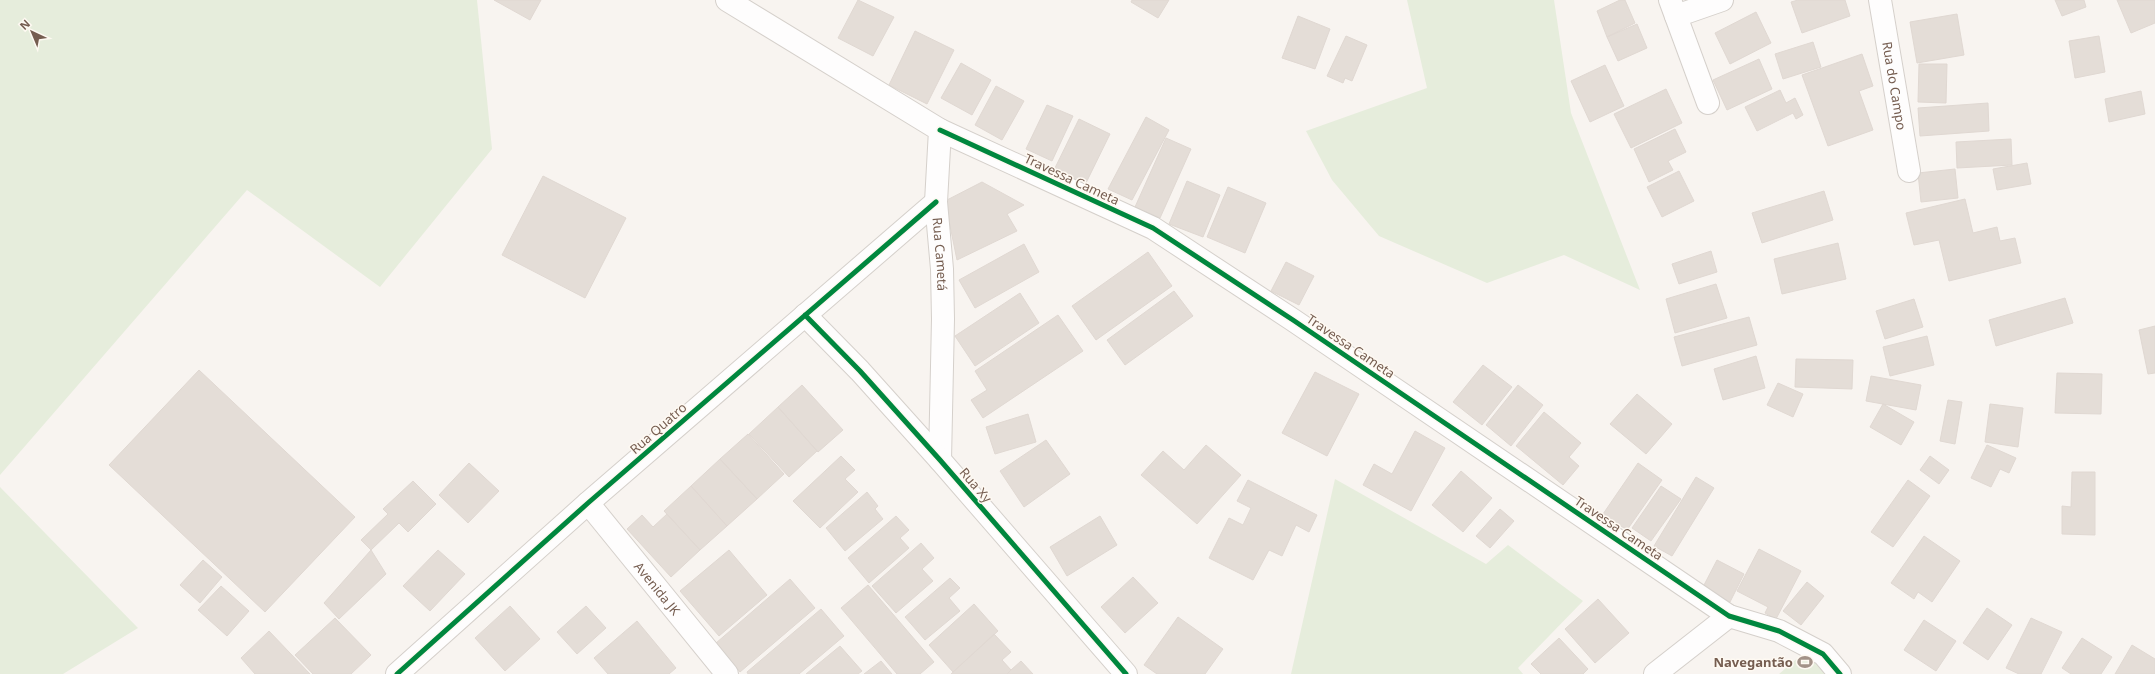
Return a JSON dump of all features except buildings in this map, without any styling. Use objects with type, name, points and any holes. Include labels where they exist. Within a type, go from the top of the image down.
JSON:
[{"type":"street","points":[[727,0],[940,130]]},
{"type":"street","points":[[1708,103],[1673,8],[1722,0]]},
{"type":"street","name":"Rua do Campo","points":[[1880,0],[1909,171]]},
{"type":"street","name":"Rua Cametá","points":[[940,130],[936,202],[942,269],[943,319],[940,460]]},
{"type":"street","name":"Travessa Cameta","points":[[940,130],[1152,228],[1293,320],[1729,616],[1778,631],[1823,654],[1840,674]]},
{"type":"street","name":"Rua Quatro","points":[[397,674],[588,503],[936,202]]},
{"type":"street","name":"Rua Xy","points":[[806,315],[860,371],[940,460],[1126,674]]},
{"type":"street","name":"Avenida JK","points":[[588,503],[727,674]]},
{"type":"street","points":[[1655,674],[1729,616]]},
{"type":"green space","points":[[0,0],[477,0],[492,149],[380,287],[247,190],[0,475]]},
{"type":"green space","points":[[1407,0],[1554,0],[1571,113],[1640,290],[1564,255],[1487,283],[1379,236],[1332,180],[1306,131],[1427,88]]},
{"type":"green space","points":[[1335,479],[1486,564],[1508,545],[1583,601],[1518,668],[1523,674],[1291,674]]},
{"type":"green space","points":[[0,487],[138,628],[63,674],[0,674]]},
{"type":"green space","name":"Navegantão","points":[[1807,650],[1828,674],[1779,674]]},
{"type":"cycle path","points":[[940,130],[1153,228],[1293,320],[1729,616],[1779,631],[1823,654],[1840,674]]},
{"type":"cycle path","points":[[397,674],[588,503],[936,202]]},
{"type":"cycle path","points":[[805,315],[860,371],[940,460],[1126,674]]},
{"type":"place","name":"Navegantão","points":[[1805,662]]}]
